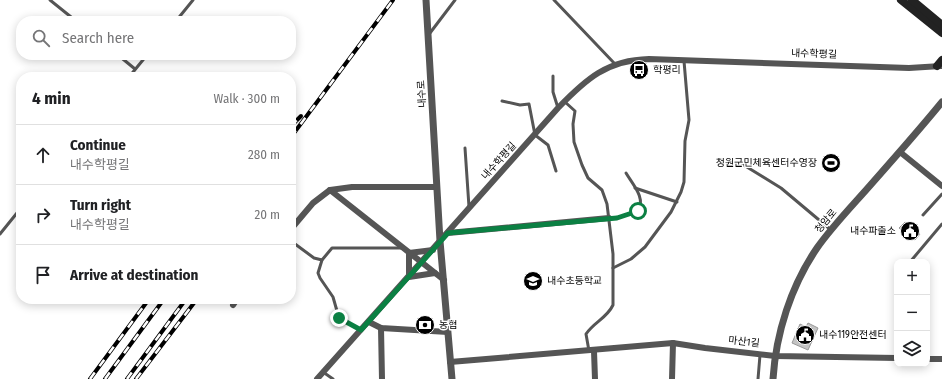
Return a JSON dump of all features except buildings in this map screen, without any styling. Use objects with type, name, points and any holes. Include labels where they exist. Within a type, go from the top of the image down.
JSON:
[{"type":"main road","points":[[901,0],[942,34]]},
{"type":"main road","points":[[912,0],[942,25]]},
{"type":"street","name":"내수로","points":[[426,0],[440,241],[452,379]]},
{"type":"street","name":"내수학평길","points":[[317,379],[422,263],[558,108],[597,73],[615,64],[636,60],[909,68],[940,64]]},
{"type":"street","name":"청암로","points":[[773,379],[774,356],[784,318],[798,281],[817,248],[942,102]]},
{"type":"street","points":[[900,152],[942,186]]},
{"type":"street","points":[[296,223],[313,203],[330,190],[352,187],[437,187]]},
{"type":"street","points":[[330,190],[444,280]]},
{"type":"street","points":[[448,233],[608,218]]},
{"type":"street","points":[[409,253],[433,250]]},
{"type":"street","points":[[409,253],[409,277],[435,273]]},
{"type":"street","points":[[369,322],[381,328],[448,332]]},
{"type":"street","points":[[381,328],[382,379]]},
{"type":"street","points":[[672,379],[673,343]]},
{"type":"street","name":"마산1길","points":[[450,362],[673,343],[705,348],[761,353],[774,356],[894,358]]},
{"type":"street","points":[[591,351],[594,379]]},
{"type":"street","points":[[930,359],[942,359]]},
{"type":"lane","points":[[50,0],[70,16]]},
{"type":"lane","points":[[180,16],[193,0]]},
{"type":"lane","points":[[428,34],[455,0]]},
{"type":"lane","points":[[554,0],[615,64]]},
{"type":"lane","points":[[124,60],[135,69]]},
{"type":"lane","points":[[133,72],[143,60]]},
{"type":"lane","points":[[613,268],[631,259],[645,247],[678,202],[684,182],[685,140],[689,120],[684,61]]},
{"type":"lane","points":[[553,76],[553,92],[558,108]]},
{"type":"lane","points":[[502,101],[520,105],[529,104],[535,135],[548,144],[556,171]]},
{"type":"lane","points":[[565,102],[575,111],[574,142],[588,178],[605,195],[608,218],[612,232],[613,305],[610,312],[586,334],[591,351]]},
{"type":"lane","points":[[465,148],[469,209]]},
{"type":"lane","points":[[742,164],[781,188],[831,230]]},
{"type":"lane","points":[[608,218],[617,218],[638,211],[642,205],[641,199],[626,173]]},
{"type":"lane","points":[[635,188],[678,202]]},
{"type":"lane","points":[[923,215],[942,194]]},
{"type":"lane","points":[[0,234],[16,214]]},
{"type":"lane","points":[[913,259],[942,224]]},
{"type":"lane","points":[[296,245],[314,258],[322,260]]},
{"type":"lane","points":[[361,330],[339,318],[333,296],[318,273],[322,260],[332,248],[403,248]]},
{"type":"lane","points":[[758,379],[761,353]]},
{"type":"lane","points":[[323,372],[333,379]]},
{"type":"railway","points":[[296,130],[393,0]]},
{"type":"railway","points":[[296,121],[301,116]]},
{"type":"railway","points":[[90,379],[145,304]]},
{"type":"railway","points":[[105,379],[160,304]]},
{"type":"railway","points":[[127,379],[182,304]]},
{"type":"railway","points":[[136,379],[193,304]]},
{"type":"place","name":"학평리","points":[[639,70]]},
{"type":"place","name":"청원군민체육센터수영장","points":[[831,163]]},
{"type":"place","name":"내수파출소","points":[[910,231]]},
{"type":"place","name":"내수초등학교","points":[[533,281]]},
{"type":"place","name":"농협","points":[[425,325]]},
{"type":"place","name":"내수119안전센터","points":[[805,335]]},
{"type":"route","points":[[339,318],[361,330],[448,233],[617,218],[638,211]]}]
